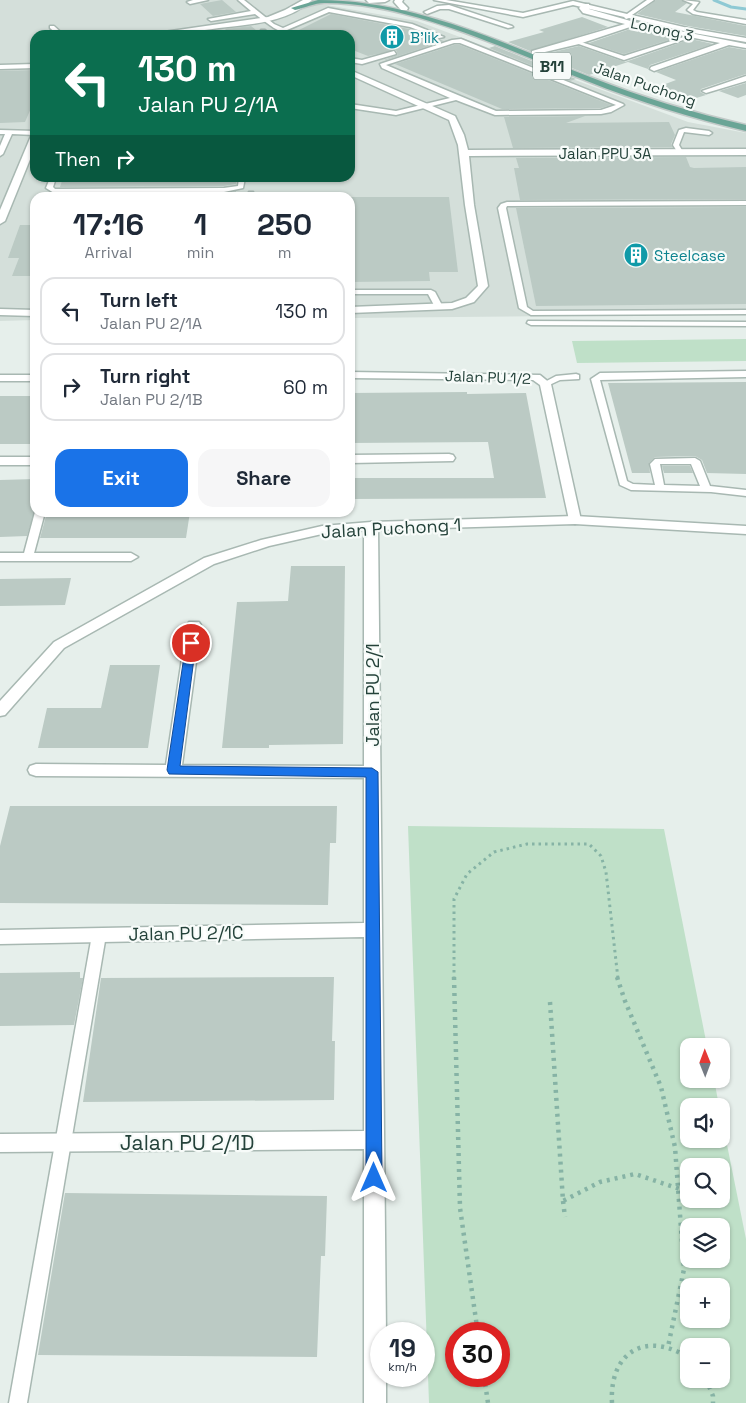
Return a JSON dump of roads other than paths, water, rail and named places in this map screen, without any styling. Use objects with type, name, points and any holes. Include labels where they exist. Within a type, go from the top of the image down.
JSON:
[{"type":"main road","name":"Jalan Puchong","points":[[337,0],[365,2],[428,12],[666,101],[746,122]]},
{"type":"main road","points":[[296,4],[323,1],[365,2]]},
{"type":"main road","name":"Jalan Puchong","points":[[365,2],[437,21],[660,106],[707,120],[746,128]]},
{"type":"street","points":[[193,30],[264,20],[308,0]]},
{"type":"street","points":[[365,2],[385,0]]},
{"type":"street","points":[[399,0],[398,2],[404,8]]},
{"type":"street","name":"Lorong 3","points":[[586,6],[583,8],[586,11],[634,24],[746,46]]},
{"type":"street","points":[[535,53],[634,24]]},
{"type":"street","points":[[654,69],[729,43]]},
{"type":"street","points":[[355,74],[428,106],[452,118],[457,125],[464,153],[482,286],[478,295],[467,303],[438,307],[355,310]]},
{"type":"street","points":[[706,92],[745,79]]},
{"type":"street","points":[[0,220],[30,146]]},
{"type":"street","name":"Jalan PPU 3A","points":[[464,153],[746,152]]},
{"type":"street","points":[[0,312],[30,314]]},
{"type":"street","name":"Jalan PU 1/2","points":[[355,375],[536,377],[545,384],[575,520]]},
{"type":"street","points":[[0,378],[30,378]]},
{"type":"street","points":[[355,459],[449,458]]},
{"type":"street","points":[[0,461],[30,461]]},
{"type":"street","name":"Jalan Puchong 1","points":[[0,711],[59,646],[133,602],[209,561],[266,543],[322,530],[371,526],[575,520],[746,530]]},
{"type":"street","name":"Jalan PU 2/1","points":[[371,526],[375,1403]]},
{"type":"street","points":[[0,557],[131,557]]},
{"type":"street","points":[[173,770],[194,625]]},
{"type":"street","points":[[36,770],[372,772]]},
{"type":"street","name":"Jalan PU 2/1C","points":[[0,937],[373,930]]},
{"type":"street","name":"Jalan PU 2/1D","points":[[0,1144],[374,1140]]},
{"type":"lane","points":[[190,2],[205,0]]},
{"type":"lane","points":[[241,0],[264,20],[283,30],[328,10],[398,22],[441,37],[366,61],[355,62]]},
{"type":"lane","points":[[437,0],[523,15],[567,3],[688,30],[746,40]]},
{"type":"lane","points":[[626,17],[651,0]]},
{"type":"lane","points":[[686,0],[697,3],[690,10],[695,13],[746,22]]},
{"type":"lane","points":[[428,12],[438,7],[449,7],[510,27]]},
{"type":"lane","points":[[211,19],[256,12]]},
{"type":"lane","points":[[52,27],[55,30]]},
{"type":"lane","points":[[576,42],[624,58],[692,36]]},
{"type":"lane","points":[[355,107],[396,112],[456,98],[495,112],[601,112],[609,111],[621,105],[461,41],[454,41],[383,64],[384,67],[456,98]]},
{"type":"lane","points":[[0,67],[30,66]]},
{"type":"lane","points":[[680,152],[676,144],[680,132],[686,130],[709,133]]},
{"type":"lane","points":[[0,132],[30,134]]},
{"type":"lane","points":[[0,154],[9,133]]},
{"type":"lane","points":[[51,182],[49,188],[54,191],[73,191],[224,190],[240,187],[241,182]]},
{"type":"lane","points":[[746,203],[507,204],[502,205],[502,208],[523,308],[532,313],[746,312]]},
{"type":"lane","points":[[355,292],[431,292],[438,307]]},
{"type":"lane","points":[[531,324],[746,324]]},
{"type":"lane","points":[[746,374],[600,376],[595,378],[623,483],[631,487],[746,492]]},
{"type":"lane","points":[[545,384],[559,378],[576,377]]},
{"type":"lane","points":[[660,488],[655,464],[658,461],[692,460],[698,464],[706,489]]},
{"type":"lane","points":[[28,557],[39,517]]},
{"type":"lane","points":[[18,1403],[99,935]]},
{"type":"waterway","points":[[714,0],[731,7],[746,9]]},
{"type":"place","name":"B'lik","points":[[392,37]]},
{"type":"place","name":"Steelcase","points":[[636,255]]}]
